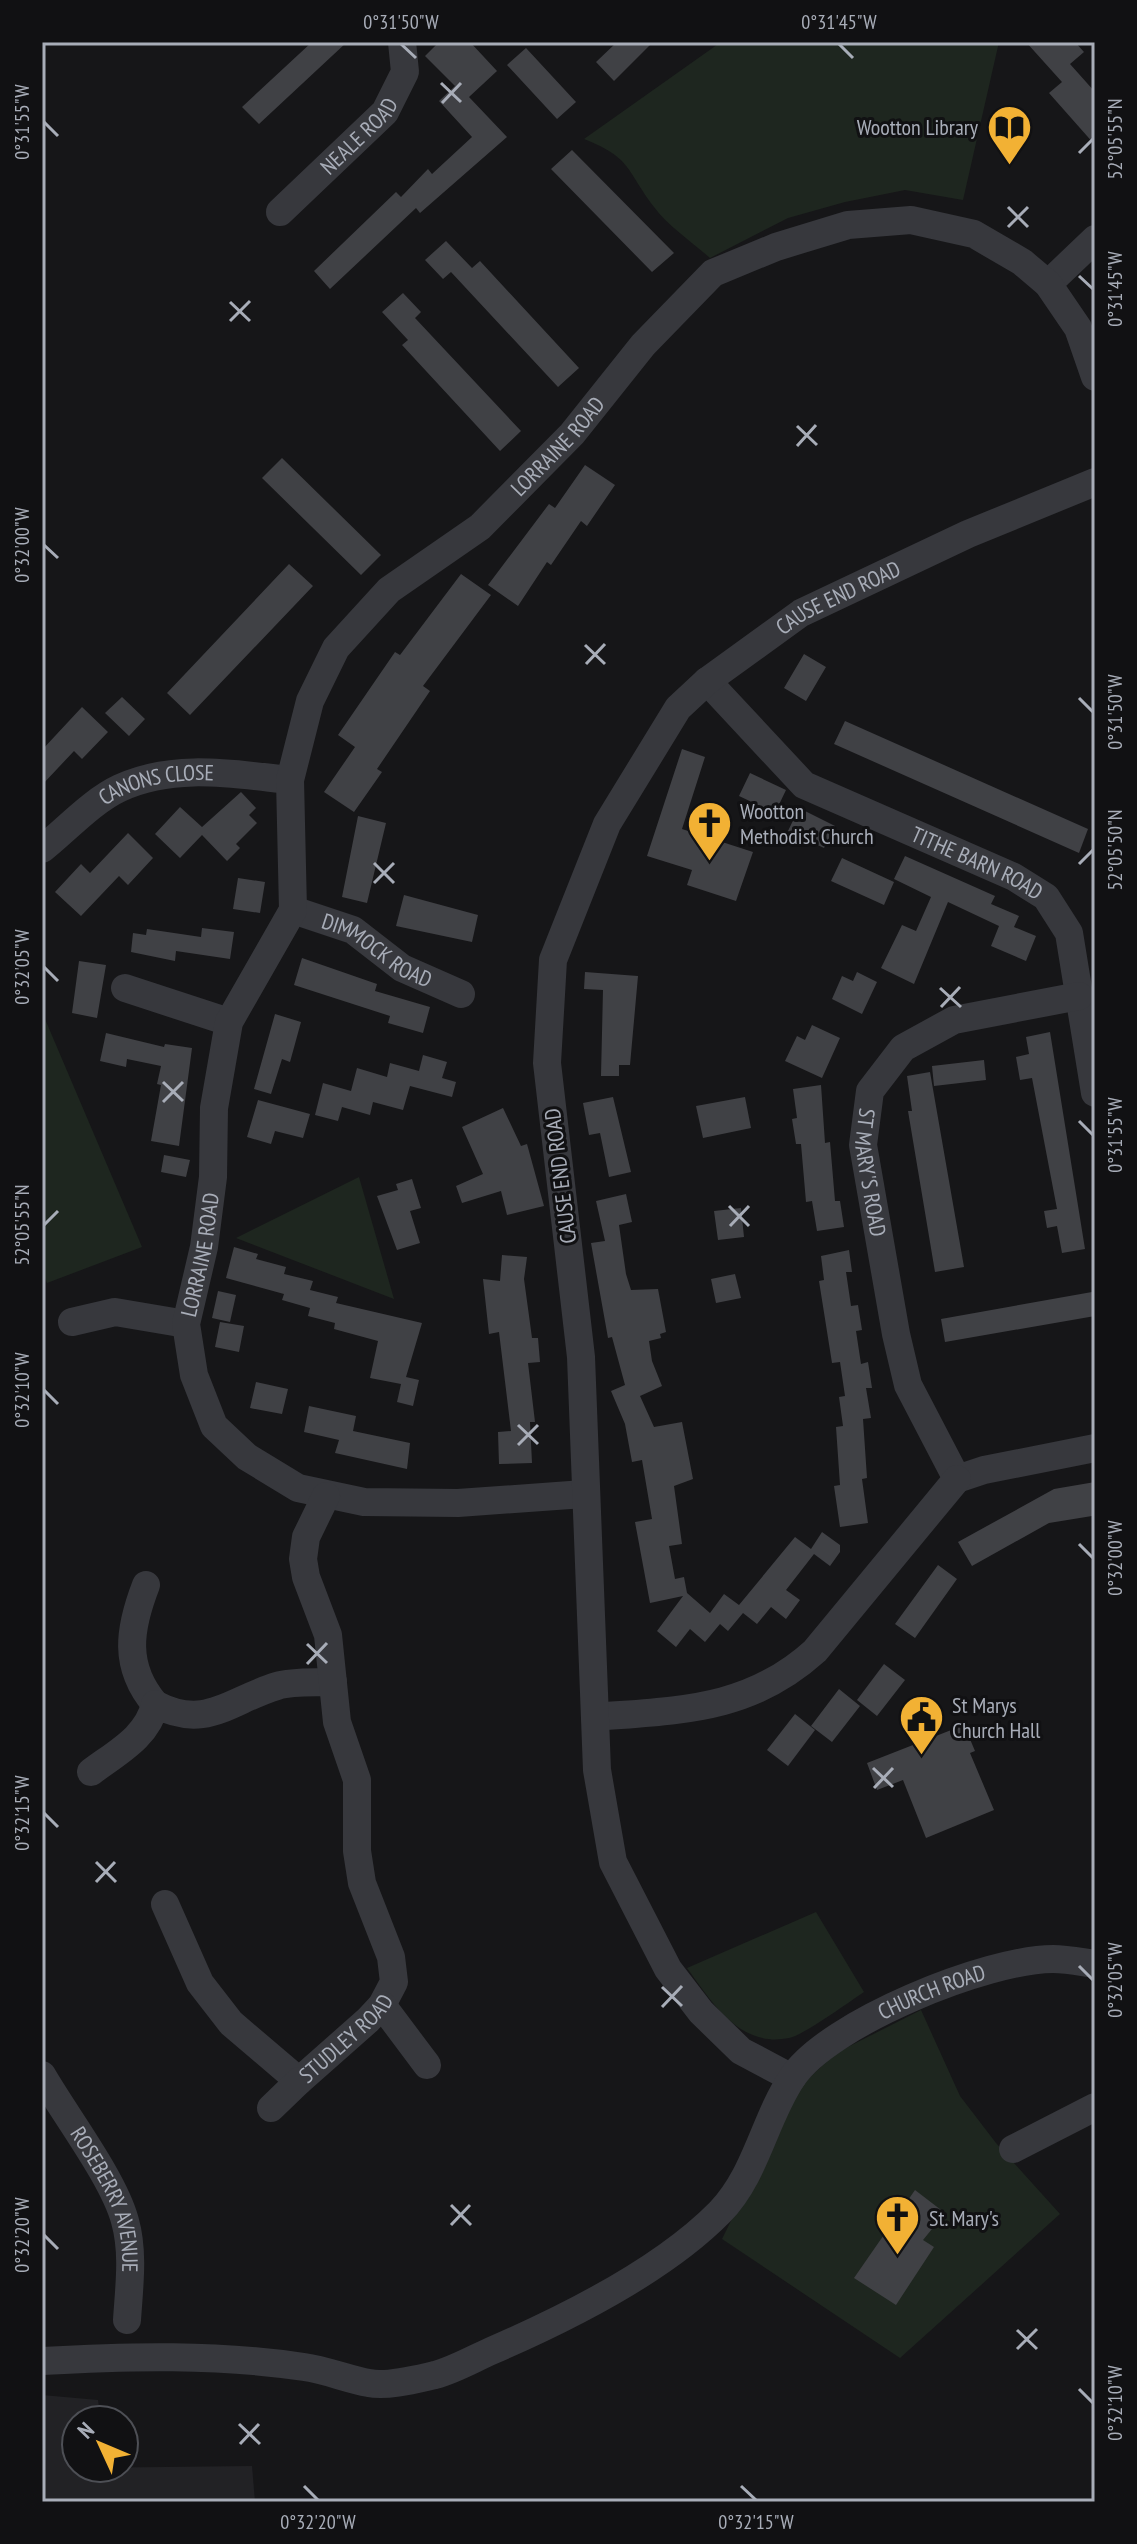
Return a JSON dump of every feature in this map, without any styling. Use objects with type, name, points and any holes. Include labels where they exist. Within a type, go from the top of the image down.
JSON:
[{"type":"street","name":"NEALE ROAD","points":[[280,212],[385,112],[405,72],[402,42]]},
{"type":"street","name":"LORRAINE ROAD","points":[[584,1494],[458,1503],[364,1502],[298,1488],[247,1457],[214,1426],[194,1375],[186,1324],[204,1247],[213,1177],[214,1108],[229,1022],[293,910],[290,780],[310,701],[336,648],[389,590],[480,527],[572,434],[643,345],[713,273],[776,247],[848,225],[911,220],[974,234],[1022,262],[1048,284],[1078,328],[1095,377]]},
{"type":"street","points":[[1048,284],[1095,239]]},
{"type":"street","name":"CAUSE END ROAD","points":[[792,2078],[741,2051],[701,2012],[668,1969],[613,1862],[597,1770],[581,1357],[547,1063],[553,960],[607,824],[678,708],[707,681],[801,613],[968,534],[1095,482]]},
{"type":"street","name":"TITHE BARN ROAD","points":[[707,681],[804,785],[1014,877],[1046,897],[1069,933],[1095,1093]]},
{"type":"street","name":"CANONS CLOSE","points":[[42,849],[118,789],[162,773],[223,773],[290,780]]},
{"type":"street","name":"DIMMOCK ROAD","points":[[293,910],[353,930],[402,968],[460,996]]},
{"type":"street","points":[[125,988],[229,1022]]},
{"type":"street","name":"ST MARY'S ROAD","points":[[957,1479],[908,1385],[896,1334],[863,1145],[870,1091],[903,1048],[954,1020],[1079,996]]},
{"type":"street","points":[[72,1322],[115,1312],[186,1324]]},
{"type":"street","points":[[595,1717],[692,1709],[759,1691],[790,1673],[815,1651],[957,1479],[984,1470],[1095,1448]]},
{"type":"street","name":"STUDLEY ROAD","points":[[165,1904],[200,1983],[231,2023],[299,2081],[382,2005],[394,1982],[391,1957],[362,1883],[357,1851],[357,1780],[337,1722],[328,1635],[306,1577],[303,1559],[306,1537],[326,1496]]},
{"type":"street","points":[[146,1585],[133,1617],[132,1665],[142,1689],[155,1704],[172,1713],[194,1717],[222,1710],[279,1685],[333,1682]]},
{"type":"street","points":[[91,1772],[140,1735],[153,1717],[155,1704]]},
{"type":"street","name":"CHURCH ROAD","points":[[42,2361],[145,2355],[196,2358],[306,2367],[373,2384],[437,2374],[536,2334],[685,2243],[722,2210],[744,2176],[792,2078],[816,2050],[846,2030],[956,1982],[1012,1964],[1052,1959],[1095,1964]]},
{"type":"street","points":[[382,2005],[427,2065]]},
{"type":"street","name":"ROSEBERRY AVENUE","points":[[42,2075],[52,2117],[115,2197],[125,2221],[130,2270],[127,2320]]},
{"type":"street","points":[[271,2108],[299,2081]]},
{"type":"street","points":[[1013,2149],[1095,2107]]},
{"type":"shaded area","points":[[721,42],[999,42],[963,200],[905,190],[845,202],[788,218],[710,258],[660,214],[620,159],[584,139]]},
{"type":"shaded area","points":[[42,1012],[142,1247],[47,1283],[42,1272]]},
{"type":"shaded area","points":[[359,1177],[394,1299],[236,1238]]},
{"type":"shaded area","points":[[816,1912],[864,1992],[796,2036],[771,2039],[741,2029],[717,2008],[687,1968]]},
{"type":"shaded area","points":[[921,2010],[960,2096],[996,2143],[1060,2214],[900,2358],[722,2239],[796,2090],[836,2053]]},
{"type":"shaded area","points":[[42,2395],[98,2400],[99,2404],[60,2404],[60,2484],[140,2484],[140,2467],[252,2466],[255,2502],[42,2502]]},
{"type":"building","points":[[312,42],[347,42],[259,124],[242,107]]},
{"type":"building","points":[[439,42],[470,42],[497,71],[469,97],[507,137],[420,213],[416,208],[330,289],[314,271],[396,192],[401,197],[428,169],[432,174],[472,137],[439,101],[455,86],[425,56]]},
{"type":"building","points":[[617,42],[653,42],[614,81],[596,62]]},
{"type":"building","points":[[1026,42],[1075,42],[1084,52],[1070,64],[1095,92],[1095,145],[1049,93],[1062,82]]},
{"type":"building","points":[[526,48],[576,102],[557,119],[507,65]]},
{"type":"building","points":[[572,150],[674,253],[652,272],[551,169]]},
{"type":"building","points":[[446,241],[472,268],[480,261],[579,368],[558,387],[451,272],[443,279],[425,260]]},
{"type":"building","points":[[403,293],[421,312],[415,318],[521,431],[500,451],[402,345],[408,340],[382,312]]},
{"type":"building","points":[[282,458],[381,555],[361,575],[262,478]]},
{"type":"building","points":[[585,465],[615,485],[587,526],[581,521],[551,565],[547,562],[518,606],[488,585],[549,504],[555,508]]},
{"type":"building","points":[[289,564],[313,586],[190,715],[167,693]]},
{"type":"building","points":[[461,574],[491,595],[423,686],[430,691],[377,769],[382,772],[354,812],[324,792],[355,747],[338,735],[395,652],[400,655]]},
{"type":"building","points":[[804,654],[826,667],[806,701],[784,688]]},
{"type":"building","points":[[122,697],[145,719],[129,736],[105,713]]},
{"type":"building","points":[[82,707],[108,732],[82,759],[74,751],[42,785],[42,750]]},
{"type":"building","points":[[845,721],[1088,829],[1079,853],[834,744]]},
{"type":"building","name":"Wootton Methodist Church","points":[[682,749],[705,757],[682,829],[753,852],[736,901],[687,885],[692,870],[647,856]]},
{"type":"building","points":[[750,773],[786,790],[775,813],[739,796]]},
{"type":"building","points":[[241,792],[256,808],[249,815],[257,823],[236,844],[240,848],[227,861],[202,835],[180,858],[155,834],[180,807],[202,827]]},
{"type":"building","points":[[799,808],[835,826],[824,848],[788,831]]},
{"type":"building","points":[[358,816],[386,823],[367,903],[342,897]]},
{"type":"building","points":[[128,833],[153,858],[128,885],[119,876],[81,916],[55,892],[81,864],[90,873]]},
{"type":"building","points":[[905,856],[995,896],[991,904],[1019,916],[1014,927],[1036,936],[1026,961],[991,946],[999,926],[948,902],[914,984],[881,968],[902,925],[916,931],[931,897],[894,879]]},
{"type":"building","points":[[842,858],[894,882],[884,905],[831,881]]},
{"type":"building","points":[[238,878],[265,882],[260,913],[233,909]]},
{"type":"building","points":[[404,895],[478,915],[472,942],[396,926]]},
{"type":"building","points":[[202,928],[234,932],[230,959],[176,951],[175,961],[131,952],[133,933],[146,935],[147,929],[201,937]]},
{"type":"building","points":[[302,958],[377,984],[375,991],[430,1007],[423,1033],[388,1023],[390,1016],[294,985]]},
{"type":"building","points":[[79,961],[106,965],[97,1018],[72,1013]]},
{"type":"building","points":[[585,972],[638,976],[630,1065],[619,1065],[619,1076],[601,1076],[603,990],[584,989]]},
{"type":"building","points":[[857,972],[877,982],[862,1014],[832,999],[842,976],[853,981]]},
{"type":"building","points":[[275,1014],[301,1022],[290,1062],[282,1059],[271,1094],[254,1089]]},
{"type":"building","points":[[812,1025],[840,1038],[822,1078],[785,1061],[797,1036],[805,1040]]},
{"type":"building","points":[[1050,1032],[1085,1249],[1062,1253],[1057,1226],[1047,1228],[1044,1211],[1057,1209],[1032,1078],[1020,1080],[1016,1057],[1029,1054],[1026,1037]]},
{"type":"building","points":[[106,1033],[164,1047],[165,1044],[192,1048],[179,1146],[151,1141],[161,1085],[157,1084],[161,1066],[127,1059],[126,1067],[100,1061]]},
{"type":"building","points":[[423,1055],[447,1062],[442,1078],[456,1082],[452,1097],[410,1086],[403,1110],[373,1102],[370,1115],[342,1107],[338,1121],[315,1115],[323,1083],[351,1091],[357,1068],[387,1077],[390,1063],[419,1071]]},
{"type":"building","points":[[984,1060],[986,1080],[934,1086],[932,1066]]},
{"type":"building","points":[[930,1072],[964,1267],[935,1272],[908,1111],[912,1111],[907,1076]]},
{"type":"building","points":[[821,1085],[825,1143],[830,1142],[835,1201],[840,1201],[844,1227],[817,1231],[812,1201],[806,1202],[801,1144],[796,1144],[792,1119],[797,1118],[793,1089]]},
{"type":"building","points":[[613,1097],[631,1172],[609,1177],[600,1133],[589,1135],[583,1103]]},
{"type":"building","points":[[745,1097],[751,1128],[703,1138],[696,1106]]},
{"type":"building","points":[[258,1100],[310,1114],[303,1138],[275,1131],[271,1144],[247,1137]]},
{"type":"building","points":[[503,1108],[521,1146],[527,1144],[544,1206],[507,1215],[501,1191],[462,1203],[456,1186],[483,1174],[462,1127]]},
{"type":"building","points":[[164,1155],[190,1160],[186,1177],[161,1172]]},
{"type":"building","points":[[412,1179],[421,1208],[410,1211],[420,1243],[397,1250],[377,1196],[398,1190],[396,1184]]},
{"type":"building","points":[[626,1194],[632,1222],[619,1225],[626,1274],[631,1290],[658,1289],[666,1332],[660,1334],[661,1338],[649,1341],[652,1361],[662,1386],[640,1396],[654,1427],[682,1422],[693,1479],[674,1486],[682,1544],[669,1546],[675,1579],[684,1577],[687,1593],[710,1613],[724,1594],[739,1605],[795,1537],[811,1549],[822,1532],[840,1545],[840,1552],[830,1566],[814,1554],[786,1590],[800,1600],[786,1619],[771,1607],[757,1624],[743,1613],[728,1631],[720,1624],[705,1642],[690,1629],[676,1647],[657,1631],[683,1596],[650,1603],[635,1522],[652,1519],[642,1460],[632,1462],[625,1424],[611,1391],[625,1385],[612,1337],[608,1338],[591,1243],[605,1241],[596,1201]]},
{"type":"building","points":[[741,1208],[744,1237],[718,1240],[714,1211]]},
{"type":"building","points":[[234,1247],[258,1254],[256,1259],[286,1267],[284,1274],[313,1281],[310,1290],[338,1297],[336,1303],[422,1323],[406,1377],[419,1380],[413,1406],[397,1402],[401,1384],[370,1378],[378,1341],[334,1329],[335,1323],[308,1316],[310,1308],[282,1300],[284,1294],[226,1278]]},
{"type":"building","points":[[849,1250],[852,1272],[846,1272],[851,1306],[858,1305],[862,1330],[856,1331],[861,1364],[868,1362],[872,1388],[866,1388],[871,1418],[863,1419],[867,1478],[862,1479],[868,1523],[840,1527],[834,1486],[840,1485],[836,1427],[843,1426],[839,1397],[845,1396],[840,1362],[832,1363],[819,1281],[824,1280],[821,1256]]},
{"type":"building","points":[[502,1255],[527,1257],[524,1279],[532,1338],[538,1338],[540,1362],[528,1363],[535,1422],[530,1422],[532,1463],[499,1464],[498,1432],[511,1431],[499,1332],[489,1334],[483,1279],[500,1281]]},
{"type":"building","points":[[735,1274],[741,1298],[716,1303],[711,1279]]},
{"type":"building","points":[[218,1291],[236,1295],[230,1322],[212,1318]]},
{"type":"building","points":[[1092,1292],[1095,1316],[945,1342],[941,1319]]},
{"type":"building","points":[[220,1322],[244,1326],[239,1352],[215,1347]]},
{"type":"building","points":[[256,1382],[288,1389],[282,1414],[250,1408]]},
{"type":"building","points":[[309,1406],[356,1416],[353,1431],[410,1443],[407,1469],[335,1453],[339,1440],[304,1432]]},
{"type":"building","points":[[1095,1482],[1092,1516],[1049,1523],[972,1566],[958,1542],[1054,1489]]},
{"type":"building","points":[[938,1565],[957,1579],[915,1638],[895,1624]]},
{"type":"building","points":[[884,1664],[905,1680],[877,1716],[857,1700]]},
{"type":"building","points":[[839,1689],[860,1706],[832,1742],[811,1726]]},
{"type":"building","points":[[795,1714],[815,1730],[788,1766],[767,1750]]},
{"type":"building","points":[[964,1725],[975,1751],[970,1753],[994,1810],[926,1838],[903,1780],[877,1790],[867,1763]]},
{"type":"building","name":"St. Mary's","points":[[915,2190],[945,2213],[923,2240],[934,2247],[896,2305],[854,2278]]},
{"type":"place","name":"Wootton Library","points":[[1009,166]]},
{"type":"place","name":"Wootton Methodist Church","points":[[709,863]]},
{"type":"place","name":"St Marys Church Hall","points":[[921,1757]]},
{"type":"place","name":"St. Mary's","points":[[898,2257]]}]
